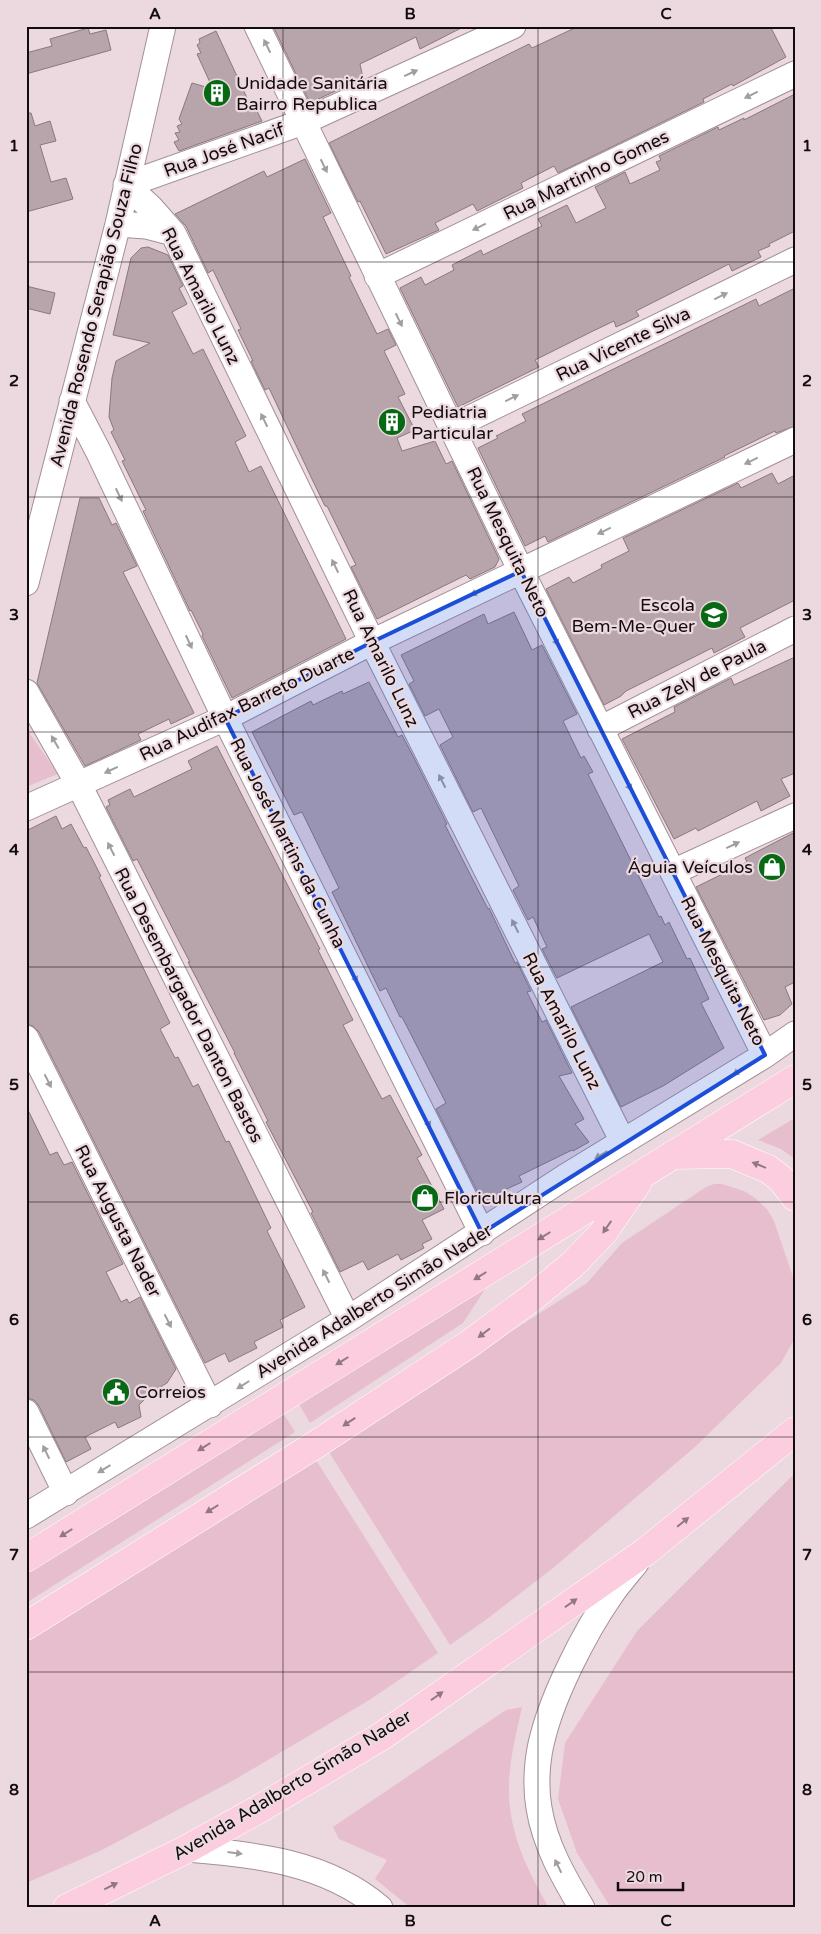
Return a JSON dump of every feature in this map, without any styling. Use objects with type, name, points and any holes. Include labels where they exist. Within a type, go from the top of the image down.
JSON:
[{"type":"main road","name":"Avenida Adalberto Simão Nader","points":[[26,1558],[670,1155],[795,1079]]},
{"type":"main road","points":[[670,1155],[732,1154],[768,1169],[781,1179],[795,1197]]},
{"type":"main road","points":[[26,1626],[315,1445],[469,1344],[572,1265],[603,1233],[644,1172]]},
{"type":"main road","name":"Avenida Adalberto Simão Nader","points":[[67,1908],[187,1849],[261,1808],[382,1736],[644,1552],[792,1431]]},
{"type":"street","name":"Avenida Rosendo Serapião Souza Filho","points":[[26,583],[118,224],[163,26]]},
{"type":"street","name":"Rua Mesquita Neto","points":[[257,26],[521,571],[765,1055]]},
{"type":"street","name":"Rua José Nacif","points":[[126,185],[303,122],[513,26]]},
{"type":"street","name":"Rua Martinho Gomes","points":[[377,276],[795,74]]},
{"type":"street","name":"Rua Amarilo Lunz","points":[[126,185],[151,208],[173,233],[372,642],[623,1142]]},
{"type":"street","points":[[118,224],[146,226],[173,233]]},
{"type":"street","name":"Rua Vicente Silva","points":[[452,426],[795,260]]},
{"type":"street","name":"Rua José Martins da Cunha","points":[[72,401],[98,451],[225,718],[482,1233]]},
{"type":"street","points":[[521,571],[795,440]]},
{"type":"street","points":[[61,445],[82,446],[98,451]]},
{"type":"street","name":"Rua Audifax Barreto Duarte","points":[[26,808],[225,718],[372,642],[521,571]]},
{"type":"street","name":"Rua Zely de Paula","points":[[600,729],[795,629]]},
{"type":"street","name":"Rua Desembargador Danton Bastos","points":[[26,692],[79,785],[348,1319]]},
{"type":"street","points":[[673,872],[795,816]]},
{"type":"street","name":"Avenida Adalberto Simão Nader","points":[[26,1516],[348,1319],[565,1177],[765,1055],[795,1034]]},
{"type":"street","name":"Rua Augusta Nader","points":[[26,1038],[210,1405]]},
{"type":"street","points":[[26,1412],[66,1493]]},
{"type":"street","points":[[582,1908],[557,1866],[545,1834],[538,1807],[538,1773],[542,1736],[558,1694],[586,1635],[610,1596],[644,1552]]},
{"type":"street","points":[[187,1849],[253,1855],[317,1872],[351,1887],[380,1908]]},
{"type":"highlighted area","points":[[521,571],[765,1055],[482,1233],[225,718],[372,642]]},
{"type":"shaded area","points":[[26,728],[58,774],[26,787]]},
{"type":"shaded area","points":[[795,1118],[795,1159],[781,1149],[758,1140]]},
{"type":"shaded area","points":[[722,1184],[744,1191],[767,1209],[774,1221],[795,1283],[795,1338],[781,1363],[696,1446],[627,1505],[553,1568],[450,1645],[327,1449],[587,1283],[622,1243],[706,1187]]},
{"type":"shaded area","points":[[495,1274],[463,1323],[310,1423],[296,1399]]},
{"type":"shaded area","points":[[280,1408],[295,1432],[26,1603],[26,1569]]},
{"type":"shaded area","points":[[314,1457],[438,1653],[371,1699],[234,1780],[100,1851],[26,1883],[26,1641]]},
{"type":"shaded area","points":[[795,1473],[795,1908],[611,1908],[577,1853],[558,1799],[565,1743],[637,1631]]},
{"type":"shaded area","points":[[522,1707],[510,1772],[510,1810],[522,1854],[549,1908],[411,1908],[375,1879],[387,1860],[339,1839],[333,1827],[506,1710]]},
{"type":"building","points":[[273,26],[465,26],[420,49],[416,37],[360,64],[363,78],[310,103]]},
{"type":"building","points":[[579,26],[770,26],[786,57],[733,86],[732,84],[703,99],[704,102],[558,173],[554,166],[521,183],[523,188],[477,211],[473,204],[435,223],[439,230],[386,254],[329,143],[529,44],[532,48]]},
{"type":"building","points":[[88,28],[90,34],[106,30],[111,50],[26,74],[26,53],[52,46],[50,39]]},
{"type":"building","name":"Unidade Sanitária Bairro Republica","points":[[216,31],[249,102],[252,101],[262,121],[179,151],[174,142],[179,140],[175,133],[180,132],[177,126],[182,124],[179,119],[192,83],[213,89],[197,54],[201,53],[197,45],[200,43],[199,39]]},
{"type":"building","points":[[795,94],[795,231],[758,251],[761,257],[732,271],[729,264],[636,311],[639,316],[625,323],[616,327],[614,321],[593,331],[535,360],[539,367],[458,407],[400,288],[421,277],[425,285],[454,270],[452,265],[481,250],[483,255],[542,226],[538,219],[567,205],[576,223],[606,208],[595,187],[625,172],[630,184],[660,170],[656,162],[661,160],[659,156],[718,127],[719,130],[744,118],[744,120]]},
{"type":"building","points":[[26,113],[31,113],[35,126],[50,121],[56,141],[40,145],[51,182],[66,178],[73,199],[26,212]]},
{"type":"building","points":[[305,159],[331,213],[323,217],[351,276],[349,277],[377,334],[388,329],[396,345],[384,351],[405,394],[398,397],[415,430],[397,438],[402,451],[435,441],[446,464],[452,461],[499,559],[495,567],[470,579],[466,575],[377,619],[351,567],[356,565],[327,506],[325,506],[269,388],[265,390],[251,361],[253,361],[238,330],[241,329],[213,270],[208,273],[186,226],[175,214],[264,171],[267,177]]},
{"type":"building","points":[[148,247],[168,255],[183,286],[179,288],[187,304],[172,312],[193,354],[203,349],[246,436],[235,442],[249,472],[261,466],[346,639],[232,698],[143,511],[146,510],[122,461],[125,460],[111,432],[114,430],[109,417],[112,378],[116,361],[150,343],[113,335],[131,258],[141,248]]},
{"type":"building","points":[[26,286],[55,293],[50,314],[26,308]]},
{"type":"building","points":[[795,288],[795,426],[776,433],[775,431],[548,542],[545,536],[525,546],[478,448],[498,438],[496,436],[526,421],[522,414],[756,299],[759,306]]},
{"type":"building","points":[[772,473],[778,484],[795,475],[795,600],[740,628],[745,637],[714,653],[712,648],[626,691],[621,696],[604,705],[546,589],[569,577],[573,583],[602,568],[601,565],[629,551],[623,538],[738,483],[741,488]]},
{"type":"building","points":[[80,498],[99,498],[112,525],[116,523],[137,566],[123,572],[194,713],[171,724],[169,719],[138,734],[141,740],[85,766],[37,683]]},
{"type":"building","points":[[514,612],[532,650],[542,645],[577,714],[563,721],[581,758],[584,756],[593,772],[588,774],[659,917],[661,916],[665,925],[669,922],[687,959],[690,958],[709,999],[701,1003],[724,1048],[663,1086],[621,1107],[571,1007],[663,962],[649,934],[557,978],[542,949],[547,947],[533,917],[528,920],[513,890],[519,886],[481,808],[473,812],[440,745],[453,737],[439,709],[425,716],[409,684],[414,681],[401,655],[484,614],[488,624]]},
{"type":"building","points":[[795,657],[795,773],[781,779],[790,796],[761,811],[757,801],[698,831],[696,828],[674,839],[622,739],[675,712],[674,707],[731,678],[734,685]]},
{"type":"building","points":[[369,682],[398,737],[402,735],[447,824],[445,825],[489,908],[515,963],[517,962],[531,991],[527,992],[542,1022],[546,1020],[572,1073],[559,1076],[584,1119],[575,1124],[589,1142],[519,1176],[522,1182],[500,1192],[497,1199],[490,1201],[481,1199],[436,1109],[446,1103],[386,988],[380,991],[332,892],[339,888],[302,812],[294,815],[252,732],[311,701],[313,705],[342,691],[343,694]]},
{"type":"building","points":[[217,746],[320,949],[318,950],[353,1020],[343,1025],[382,1099],[390,1095],[422,1155],[417,1158],[444,1209],[422,1220],[432,1239],[422,1244],[424,1248],[401,1260],[398,1254],[368,1270],[363,1261],[340,1272],[311,1213],[313,1212],[266,1122],[268,1121],[235,1053],[188,962],[190,962],[137,859],[133,861],[106,807],[110,805],[108,800],[130,789],[134,797],[192,769],[188,761]]},
{"type":"building","points":[[56,816],[62,829],[71,824],[101,876],[99,877],[170,1023],[160,1029],[175,1058],[178,1057],[193,1087],[198,1084],[226,1142],[229,1141],[271,1228],[267,1231],[305,1307],[280,1320],[283,1327],[254,1342],[257,1348],[229,1362],[225,1353],[205,1363],[39,1032],[33,1026],[26,1024],[26,831]]},
{"type":"building","points":[[795,832],[795,982],[785,987],[792,1004],[780,1015],[764,1020],[696,887],[747,862],[745,858]]},
{"type":"building","points":[[26,1106],[50,1155],[57,1152],[64,1165],[72,1162],[123,1264],[106,1272],[121,1302],[127,1299],[129,1303],[140,1297],[176,1369],[167,1383],[152,1392],[139,1405],[141,1417],[118,1428],[115,1422],[85,1437],[91,1449],[66,1462],[39,1406],[34,1400],[26,1398]]},
{"type":"place","name":"Unidade Sanitária Bairro Republica","points":[[217,93]]},
{"type":"place","name":"Pediatria Particular","points":[[392,422]]},
{"type":"place","name":"Escola Bem-Me-Quer","points":[[714,615]]},
{"type":"place","name":"Águia Veículos","points":[[772,867]]},
{"type":"place","name":"Floricultura","points":[[425,1198]]},
{"type":"place","name":"Correios","points":[[116,1392]]}]
